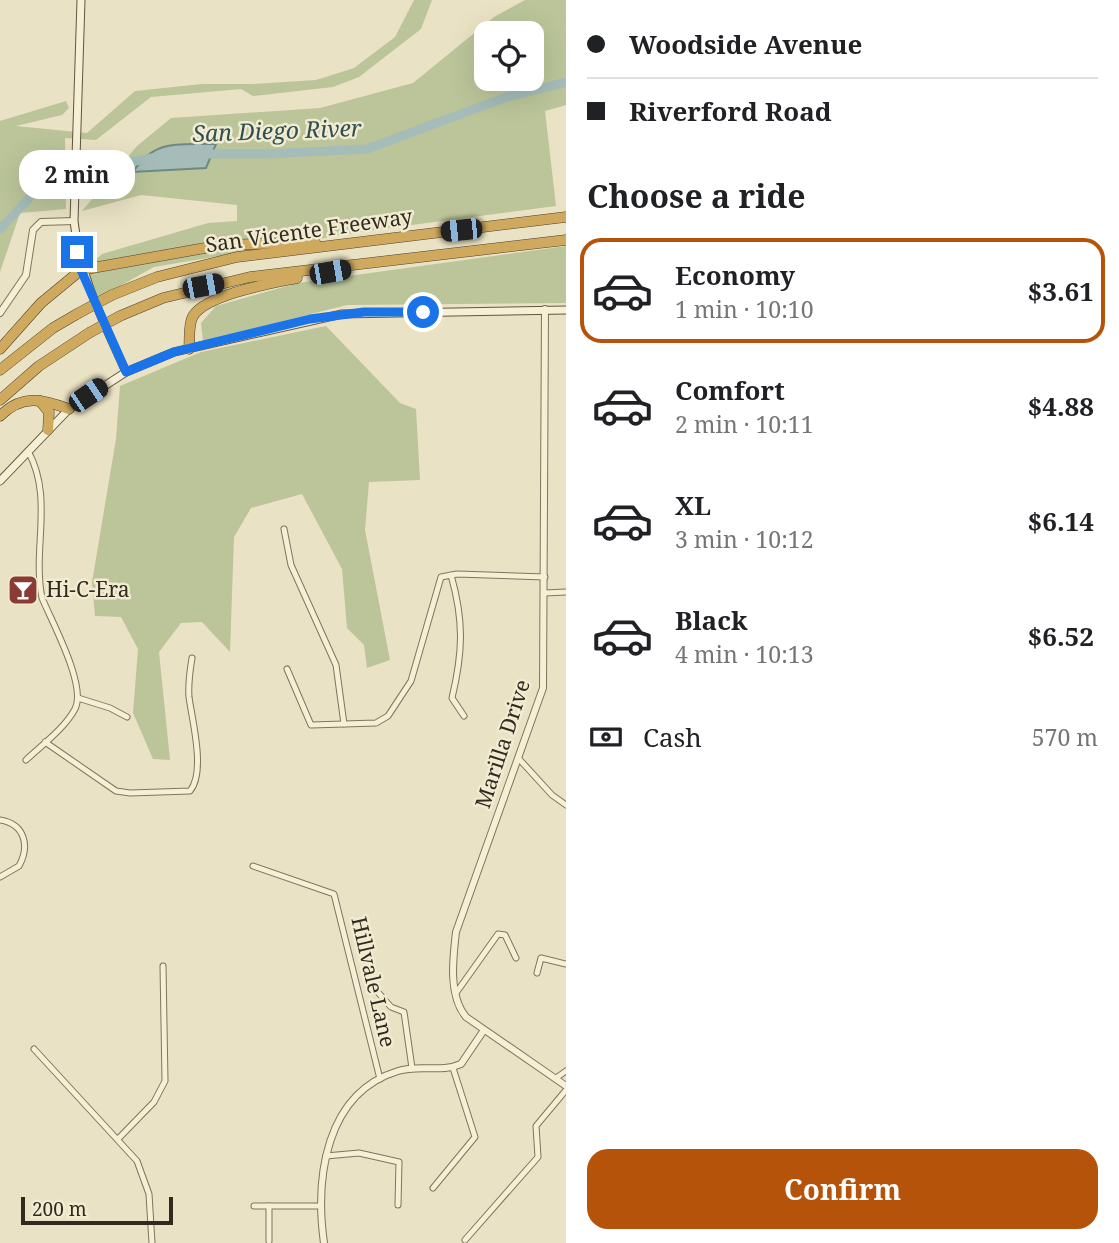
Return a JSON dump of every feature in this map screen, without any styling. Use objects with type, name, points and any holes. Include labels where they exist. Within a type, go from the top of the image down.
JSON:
[{"type":"highway","name":"San Vicente Freeway","points":[[0,370],[53,328],[112,295],[200,265],[237,257],[566,217]]},
{"type":"highway","name":"San Vicente Freeway","points":[[0,400],[39,366],[89,333],[120,316],[163,298],[203,286],[250,277],[566,240]]},
{"type":"highway","points":[[0,349],[41,303],[81,270],[222,245],[368,241]]},
{"type":"highway","points":[[189,349],[190,323],[194,314],[211,302],[267,284],[408,259]]},
{"type":"highway","points":[[36,399],[49,412],[48,430]]},
{"type":"highway","points":[[0,416],[16,403],[36,399],[69,408]]},
{"type":"main road","points":[[81,0],[74,221],[81,270],[126,372]]},
{"type":"main road","points":[[0,481],[69,408],[126,372],[189,349],[342,314],[566,310]]},
{"type":"street","points":[[0,313],[26,275],[33,230],[41,222],[74,221]]},
{"type":"street","name":"Marilla Drive","points":[[545,309],[543,688],[520,760],[456,932],[453,959],[456,993],[462,1011],[484,1030],[556,1078],[566,1088]]},
{"type":"street","points":[[26,760],[64,725],[78,698],[78,689],[41,596],[39,574],[43,510],[39,480],[28,451]]},
{"type":"street","points":[[284,528],[291,565],[336,665],[344,724]]},
{"type":"street","points":[[451,575],[458,600],[462,643],[452,698],[464,716]]},
{"type":"street","points":[[287,668],[311,725],[376,723],[388,716],[411,681],[441,577],[545,577]]},
{"type":"street","points":[[545,593],[566,592]]},
{"type":"street","points":[[45,742],[116,791],[190,791],[195,783],[197,736],[189,697],[192,658]]},
{"type":"street","points":[[78,698],[110,708],[127,717]]},
{"type":"street","points":[[520,760],[552,795],[566,804]]},
{"type":"street","points":[[0,820],[16,826],[22,833],[26,848],[19,866],[0,877]]},
{"type":"street","name":"Hillvale Lane","points":[[253,866],[334,894],[380,1079]]},
{"type":"street","points":[[456,993],[498,934],[505,935],[516,958]]},
{"type":"street","points":[[537,973],[541,958],[566,964]]},
{"type":"street","points":[[118,1139],[154,1102],[165,1081],[163,966]]},
{"type":"street","points":[[375,989],[391,1007],[404,1012],[412,1068]]},
{"type":"street","points":[[324,1243],[320,1206],[326,1156],[345,1110],[380,1079],[412,1068],[453,1068],[468,1057],[484,1030]]},
{"type":"street","points":[[34,1049],[135,1159],[146,1180],[152,1243]]},
{"type":"street","points":[[433,1188],[475,1137],[453,1068]]},
{"type":"street","points":[[556,1078],[566,1071]]},
{"type":"street","points":[[465,1240],[538,1157],[536,1126],[566,1088]]},
{"type":"street","points":[[326,1156],[359,1153],[399,1162],[398,1205]]},
{"type":"street","points":[[254,1206],[320,1206]]},
{"type":"street","points":[[269,1206],[269,1241]]},
{"type":"green space","points":[[414,0],[432,0],[421,29],[359,77],[333,87],[253,96],[241,89],[151,97],[96,140],[65,138],[66,209],[20,213],[0,272],[0,121],[66,101],[69,108],[62,115],[16,126],[87,133],[135,91],[202,84],[316,80],[354,68],[395,37]]},
{"type":"green space","points":[[525,0],[566,0],[566,105],[545,111],[556,206],[366,231],[154,267],[98,298],[85,269],[102,254],[208,223],[237,221],[237,205],[141,195],[82,211],[137,146],[171,118],[320,108],[413,83],[474,33],[474,91],[544,91],[544,21],[489,21]]},
{"type":"green space","points":[[566,246],[566,303],[347,305],[203,341],[201,323],[216,306],[298,283]]},
{"type":"green space","points":[[326,326],[400,403],[416,409],[420,480],[369,482],[365,530],[390,660],[367,668],[364,645],[347,628],[342,569],[302,494],[251,508],[234,537],[230,652],[202,622],[181,623],[159,652],[170,760],[153,759],[133,713],[138,649],[121,617],[95,616],[92,582],[116,439],[120,386],[201,352]]},
{"type":"water","points":[[180,144],[216,144],[206,168],[133,172],[141,161],[159,148]]},
{"type":"waterway","name":"San Diego River","points":[[201,154],[367,149],[504,98],[566,82]]},
{"type":"waterway","name":"San Diego River","points":[[0,229],[38,189],[118,164],[152,158]]},
{"type":"place","name":"Hi-C-Era","points":[[23,590]]},
{"type":"route","points":[[77,252],[81,270],[126,372],[174,352],[310,319],[364,312],[423,312]]}]
